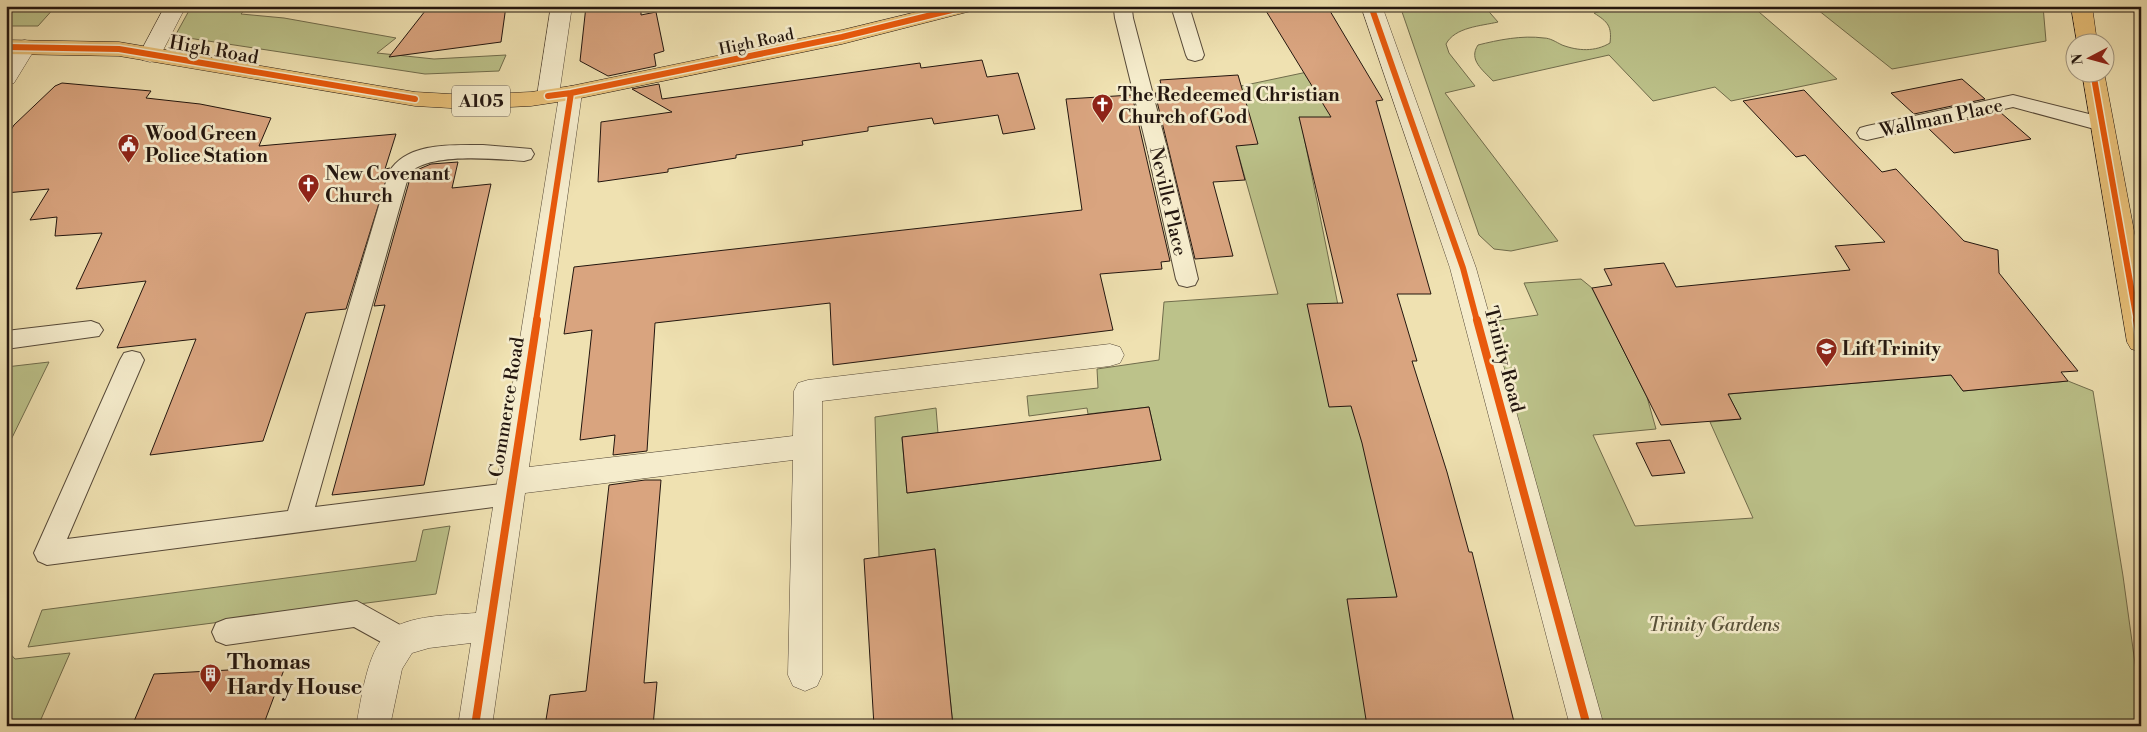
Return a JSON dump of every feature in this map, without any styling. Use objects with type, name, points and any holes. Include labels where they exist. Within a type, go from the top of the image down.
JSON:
[{"type":"main road","name":"High Road","points":[[16,47],[119,48],[150,55],[415,99],[468,102],[560,95],[842,37],[924,12],[968,6]]},
{"type":"main road","points":[[2081,6],[2085,32]]},
{"type":"main road","points":[[2095,82],[2138,317]]},
{"type":"street","points":[[150,55],[176,6]]},
{"type":"street","name":"Commerce Road","points":[[475,726],[510,488],[560,95],[562,6]]},
{"type":"street","name":"Trinity Road","points":[[1371,6],[1463,268],[1587,726]]},
{"type":"street","points":[[6,78],[16,47]]},
{"type":"street","points":[[805,675],[808,391],[1110,355]]},
{"type":"street","points":[[510,488],[807,446]]},
{"type":"street","points":[[373,726],[388,660],[401,640],[414,635],[490,627]]},
{"type":"lane","name":"Neville Place","points":[[1125,6],[1123,10],[1124,18],[1158,152],[1187,279]]},
{"type":"lane","points":[[1180,6],[1195,55]]},
{"type":"lane","name":"Wallman Place","points":[[1866,133],[2013,101],[2102,124]]},
{"type":"lane","points":[[298,521],[399,172],[409,161],[426,156],[488,151],[524,154]]},
{"type":"lane","points":[[6,340],[92,330]]},
{"type":"lane","points":[[132,360],[47,552],[298,521],[510,488]]},
{"type":"lane","points":[[226,632],[357,614],[401,640]]},
{"type":"green space","points":[[6,6],[56,6],[38,26],[6,26]]},
{"type":"green space","points":[[228,6],[248,6],[241,14],[284,18],[396,38],[377,53],[434,59],[506,55],[499,71],[425,74],[175,36],[191,7],[223,11]]},
{"type":"green space","points":[[1400,6],[1484,6],[1498,22],[1469,28],[1450,38],[1446,44],[1449,53],[1475,86],[1445,93],[1558,241],[1511,251],[1494,249],[1479,235]]},
{"type":"green space","points":[[1625,6],[1752,6],[1837,79],[1731,101],[1715,87],[1653,101],[1609,55],[1493,81],[1481,69],[1476,60],[1475,50],[1478,45],[1510,38],[1546,38],[1568,47],[1580,49],[1604,46],[1610,43],[1610,28],[1603,19],[1594,13]]},
{"type":"green space","points":[[1813,6],[2043,6],[2046,41],[1892,69]]},
{"type":"green space","points":[[1312,71],[1335,124],[1302,127],[1397,597],[1373,726],[953,726],[935,549],[879,557],[875,417],[936,408],[938,433],[902,438],[907,493],[1161,460],[1149,407],[1088,414],[1087,408],[1029,416],[1027,396],[1098,388],[1097,369],[1159,360],[1164,302],[1278,294],[1236,146],[1241,86]]},
{"type":"green space","name":"Trinity Gardens","points":[[1581,279],[1592,288],[1647,397],[1656,429],[1593,435],[1635,526],[1753,518],[1710,422],[1741,419],[1728,394],[1951,375],[1963,391],[2068,381],[2093,391],[2123,576],[2141,707],[2141,726],[1602,726],[1493,335],[1495,321],[1538,315],[1524,283]]},
{"type":"green space","points":[[49,362],[6,450],[6,367]]},
{"type":"green space","points":[[450,526],[436,594],[28,647],[42,610],[416,561],[423,530]]},
{"type":"green space","points":[[6,649],[15,659],[70,653],[38,726],[6,726]]},
{"type":"building","points":[[429,6],[506,6],[501,42],[389,57]]},
{"type":"building","points":[[586,6],[641,6],[641,15],[656,12],[664,51],[654,54],[656,66],[608,76],[580,61]]},
{"type":"building","points":[[1263,6],[1327,6],[1383,100],[1376,101],[1431,294],[1397,294],[1417,361],[1412,361],[1447,472],[1469,552],[1472,552],[1515,726],[1367,726],[1347,599],[1397,597],[1362,443],[1351,406],[1329,407],[1307,304],[1343,303],[1299,117],[1331,117]]},
{"type":"building","points":[[982,60],[987,77],[1018,73],[1035,129],[1003,134],[998,115],[934,124],[932,118],[868,127],[868,131],[802,141],[803,145],[736,155],[736,158],[668,169],[668,172],[598,182],[601,122],[672,112],[632,89],[659,84],[662,99],[920,63],[921,68]]},
{"type":"building","points":[[1238,75],[1258,144],[1236,146],[1245,180],[1213,182],[1233,256],[1195,259],[1155,93],[1163,93],[1160,80]]},
{"type":"building","points":[[1962,79],[1985,99],[1914,114],[1891,93]]},
{"type":"building","points":[[62,83],[151,91],[146,98],[200,104],[271,118],[259,146],[396,134],[385,169],[390,168],[346,309],[306,313],[263,441],[150,455],[196,339],[117,348],[146,281],[76,289],[102,233],[55,236],[57,217],[30,220],[49,189],[6,193],[6,138],[14,125],[55,86]]},
{"type":"building","points":[[1804,90],[1882,172],[1896,169],[1964,241],[1998,250],[1999,273],[2078,371],[2061,372],[2068,381],[1963,391],[1951,375],[1728,394],[1741,419],[1661,425],[1592,288],[1612,285],[1604,269],[1664,263],[1676,287],[1850,270],[1835,246],[1885,242],[1805,155],[1796,157],[1743,101]]},
{"type":"building","points":[[1132,95],[1170,261],[1161,262],[1162,269],[1100,274],[1113,330],[833,365],[830,303],[655,323],[647,451],[613,455],[615,435],[580,440],[592,330],[564,334],[574,267],[1082,210],[1066,99]]},
{"type":"building","points":[[2000,112],[2031,139],[1954,153],[1928,128]]},
{"type":"building","points":[[458,162],[452,188],[491,184],[424,485],[332,495],[385,305],[374,306],[411,175],[431,164]]},
{"type":"building","points":[[1149,407],[1161,460],[907,493],[902,437]]},
{"type":"building","points":[[1670,440],[1685,473],[1652,476],[1636,443]]},
{"type":"building","points":[[645,480],[661,480],[644,683],[657,682],[653,726],[545,726],[550,695],[586,691],[609,485]]},
{"type":"building","points":[[935,549],[953,726],[874,726],[864,559]]},
{"type":"building","name":"Thomas Hardy House","points":[[285,667],[263,726],[132,726],[154,674]]},
{"type":"cycle path","points":[[548,96],[571,93],[842,37],[968,6]]},
{"type":"cycle path","points":[[1371,6],[1463,268],[1587,726]]},
{"type":"cycle path","points":[[6,47],[119,49],[415,99]]},
{"type":"cycle path","points":[[2095,82],[2141,342]]},
{"type":"cycle path","points":[[475,726],[571,93]]},
{"type":"place","name":"The Redeemed Christian Church of God","points":[[1102,124]]},
{"type":"place","name":"Wood Green Police Station","points":[[129,163]]},
{"type":"place","name":"New Covenant Church","points":[[309,203]]},
{"type":"place","name":"Lift Trinity","points":[[1826,367]]},
{"type":"place","name":"Thomas Hardy House","points":[[211,693]]}]
